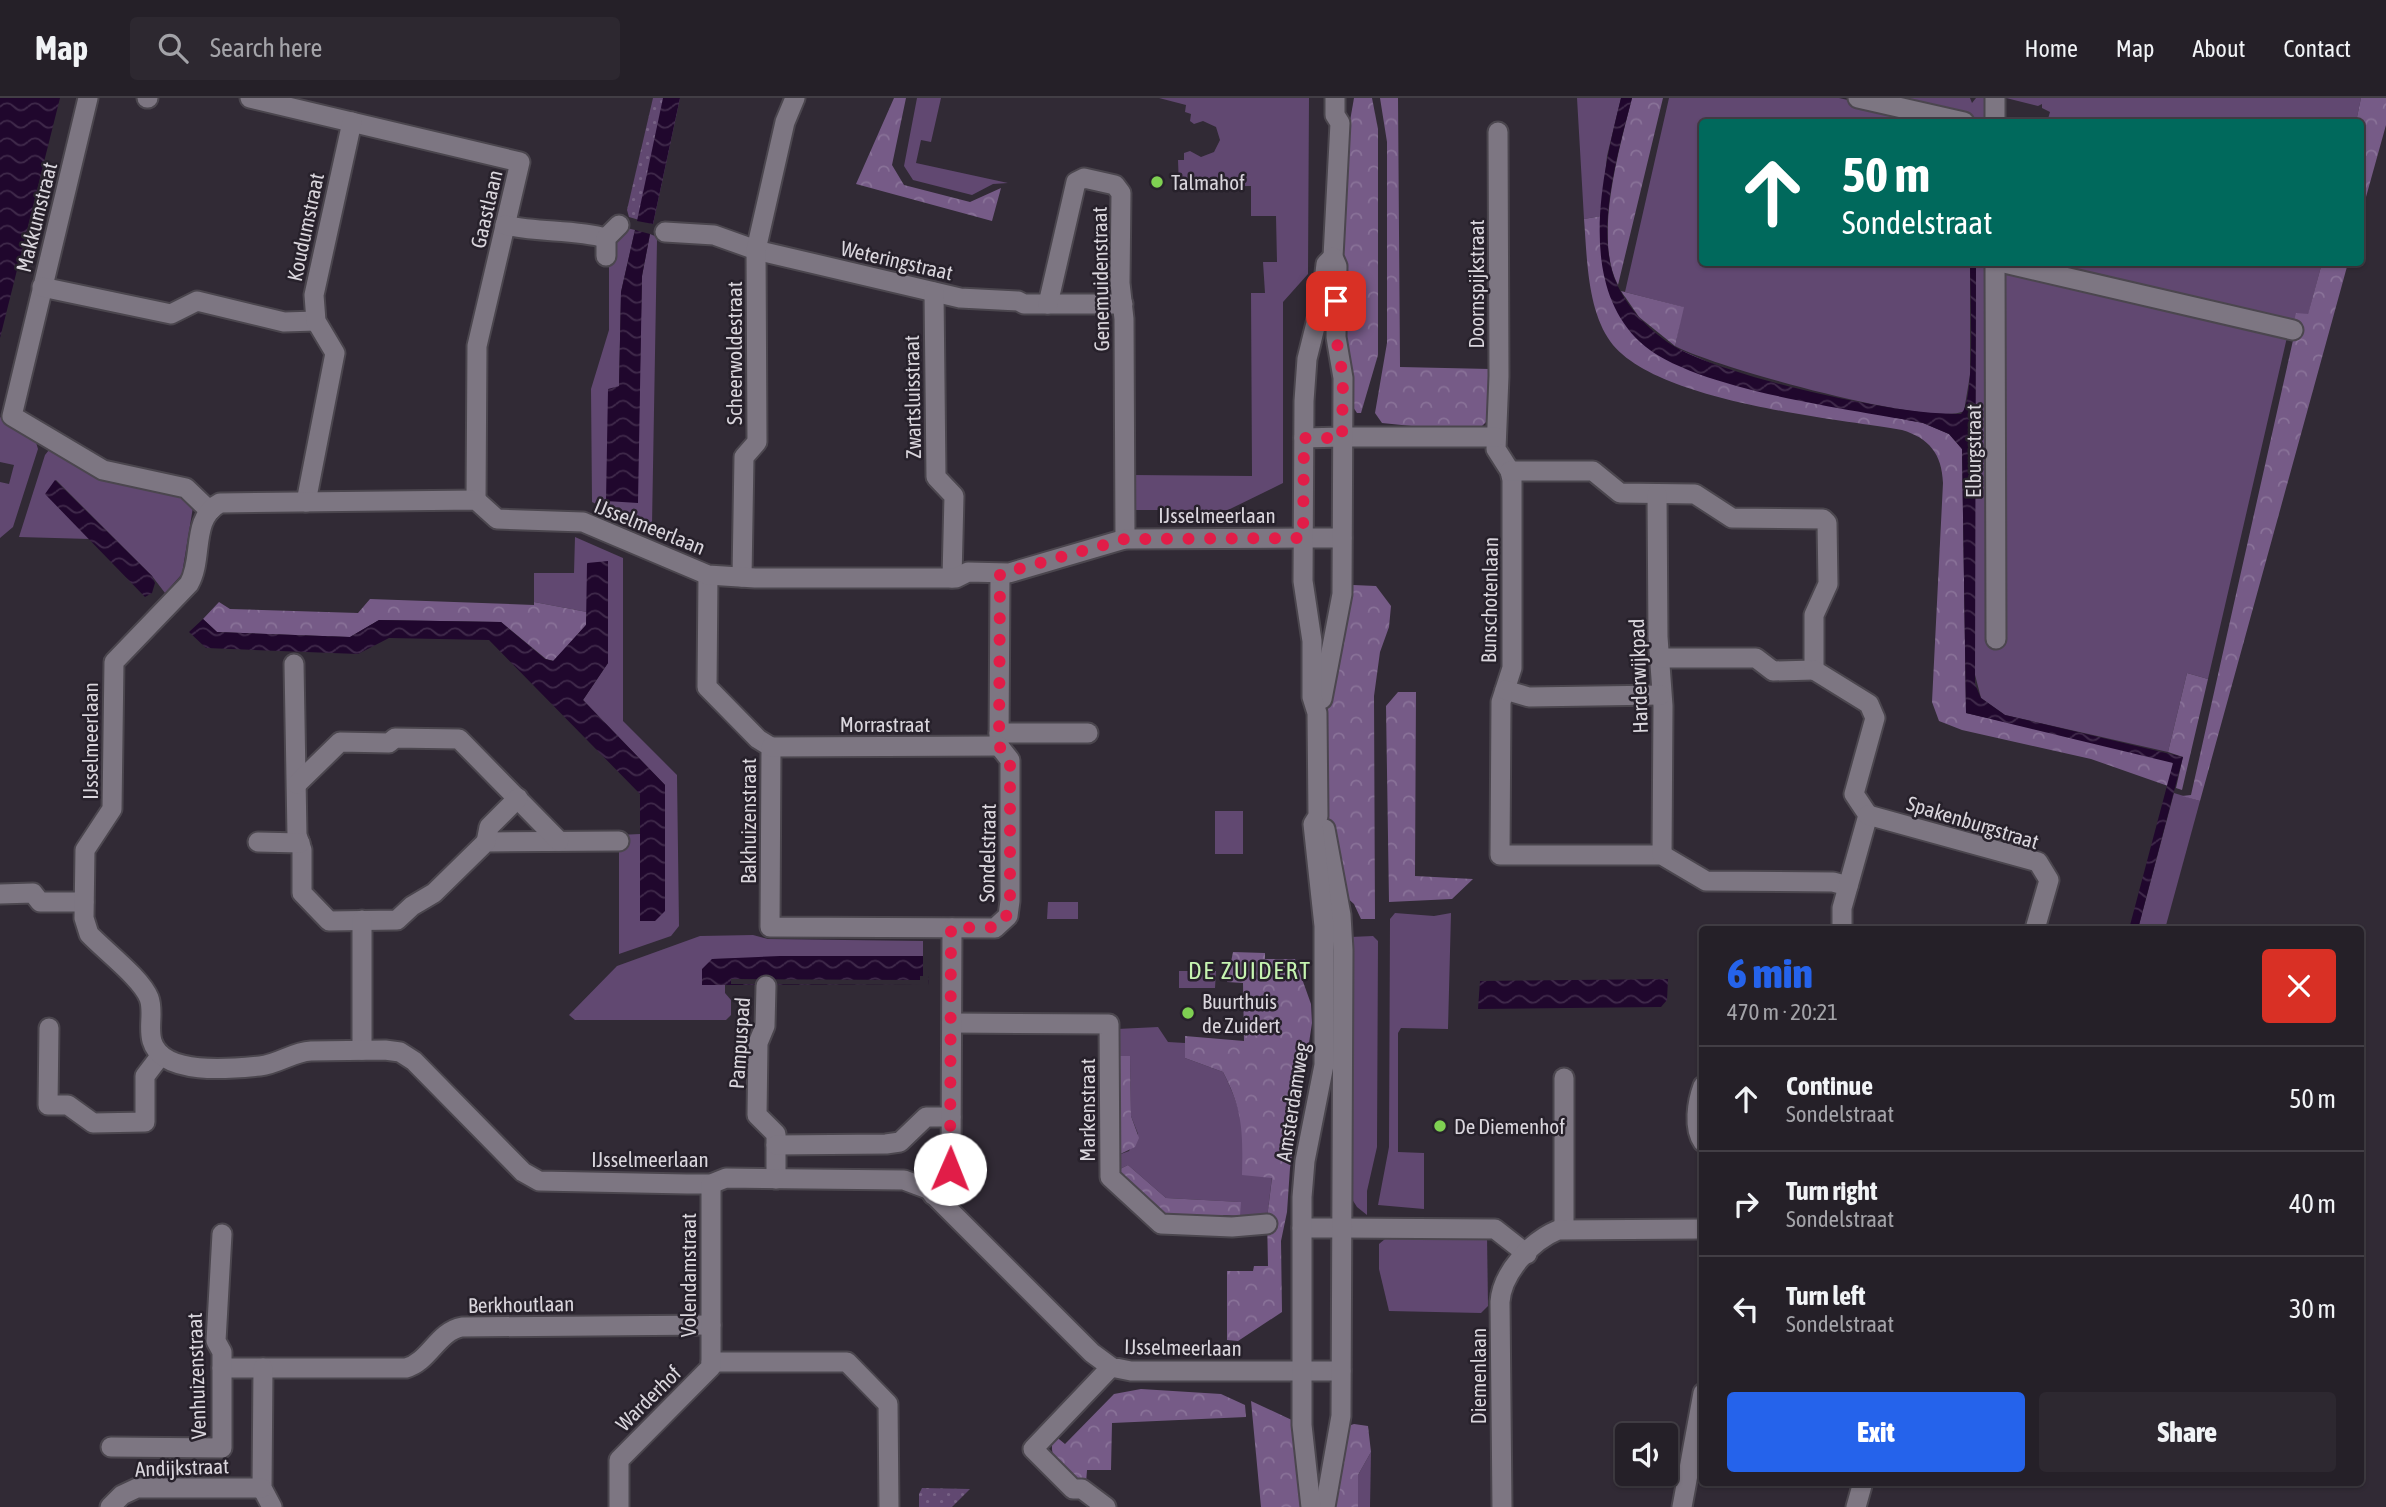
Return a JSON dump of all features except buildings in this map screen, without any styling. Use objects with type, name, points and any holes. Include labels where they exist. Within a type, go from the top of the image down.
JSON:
[{"type":"street","name":"Makkumstraat","points":[[88,98],[12,416],[103,470],[192,491],[210,511]]},
{"type":"street","name":"Gaastlaan","points":[[250,98],[520,162],[477,346],[477,500]]},
{"type":"street","name":"Koudumstraat","points":[[316,321],[314,295],[343,120],[340,98]]},
{"type":"street","name":"Scheerwoldestraat","points":[[742,577],[744,457],[757,442],[757,250],[785,122],[795,98]]},
{"type":"street","name":"Amsterdamweg","points":[[1311,1507],[1302,1424],[1303,1228],[1305,1161],[1324,1065],[1325,932],[1313,824],[1318,816],[1317,713],[1342,594],[1343,377],[1336,337],[1337,266],[1333,257],[1340,123],[1335,115],[1335,98]]},
{"type":"street","name":"Amsterdamweg","points":[[1340,123],[1346,117],[1349,98]]},
{"type":"street","points":[[1858,98],[1951,119]]},
{"type":"street","points":[[1995,98],[1995,119]]},
{"type":"street","name":"Doornspijkstraat","points":[[1496,437],[1499,376],[1498,132]]},
{"type":"street","name":"Genemuidenstraat","points":[[1048,304],[1076,182],[1084,177],[1115,186],[1121,193],[1125,539]]},
{"type":"street","points":[[505,225],[531,230],[580,231],[611,239]]},
{"type":"street","name":"Weteringstraat","points":[[665,232],[714,234],[757,250],[960,298],[1048,304],[1123,304]]},
{"type":"street","name":"Amsterdamweg","points":[[1317,713],[1312,696],[1312,642],[1305,608],[1304,438],[1307,359],[1322,299],[1326,264],[1333,257]]},
{"type":"street","name":"Elburgstraat","points":[[1996,639],[1998,266]]},
{"type":"street","name":"Elburgstraat","points":[[2015,266],[2293,330]]},
{"type":"street","points":[[42,286],[171,314],[197,301],[284,322],[316,321],[335,353],[306,502]]},
{"type":"street","name":"Zwartsluisstraat","points":[[934,292],[936,477],[954,496],[952,578]]},
{"type":"street","points":[[1304,438],[1496,437]]},
{"type":"street","name":"Bunschotenlaan","points":[[1496,437],[1496,449],[1510,471],[1512,668],[1501,711],[1497,859],[1662,855]]},
{"type":"street","points":[[1510,471],[1593,471],[1620,492],[1695,494],[1732,518],[1823,519],[1827,523],[1828,584],[1814,618],[1814,670]]},
{"type":"street","name":"Harderwijkpad","points":[[1657,494],[1662,855]]},
{"type":"street","points":[[210,511],[226,502],[477,500]]},
{"type":"street","name":"IJsselmeerlaan","points":[[477,500],[497,519],[583,522],[708,575],[742,577],[952,578],[968,572],[1000,574],[1125,539],[1303,538]]},
{"type":"street","name":"IJsselmeerlaan","points":[[210,511],[202,520],[195,567],[189,584],[114,662],[112,809],[85,847],[85,924],[89,934],[148,995],[152,1039],[160,1055],[183,1066],[257,1066],[281,1063],[302,1051],[392,1051],[414,1060],[523,1172],[536,1180],[711,1184],[726,1178],[899,1179],[921,1186],[933,1195],[1098,1358],[1111,1367],[1131,1371],[1302,1371]]},
{"type":"street","points":[[1303,538],[1342,538]]},
{"type":"street","name":"Sondelstraat","points":[[770,926],[999,927],[1010,910],[1010,760],[999,739],[1000,574]]},
{"type":"street","name":"Bakhuizenstraat","points":[[708,575],[708,687],[758,739],[771,747],[770,926]]},
{"type":"street","points":[[1661,658],[1756,658],[1773,671],[1814,670],[1868,704],[1875,718],[1854,794],[1868,815],[1842,908],[1842,926]]},
{"type":"street","points":[[294,664],[297,835],[300,843],[302,893],[329,921],[397,920],[412,905],[435,893],[486,842],[489,827],[518,798]]},
{"type":"street","points":[[1505,690],[1529,697],[1661,695]]},
{"type":"street","points":[[999,739],[1088,733]]},
{"type":"street","points":[[297,784],[340,743],[388,743],[394,738],[459,739],[559,841]]},
{"type":"street","name":"Morrastraat","points":[[771,747],[999,739]]},
{"type":"street","name":"Spakenburgstraat","points":[[1868,815],[2038,862],[2049,880],[2036,926]]},
{"type":"street","name":"Amsterdamweg","points":[[1318,816],[1324,824],[1341,915],[1343,950],[1341,1424],[1325,1507]]},
{"type":"street","points":[[486,842],[618,841]]},
{"type":"street","points":[[258,842],[300,843]]},
{"type":"street","points":[[1662,855],[1706,881],[1833,882],[1848,886]]},
{"type":"street","points":[[0,894],[33,893],[40,902],[84,902]]},
{"type":"street","points":[[362,920],[362,1050]]},
{"type":"street","points":[[933,1195],[949,1172],[951,928]]},
{"type":"street","name":"Pampuspad","points":[[766,986],[765,1026],[758,1043],[757,1115],[776,1134],[776,1145]]},
{"type":"street","name":"Markenstraat","points":[[952,1023],[1109,1024],[1110,1177],[1161,1224],[1232,1227],[1267,1224]]},
{"type":"street","points":[[49,1028],[48,1105],[68,1105],[93,1123],[145,1122],[145,1075],[160,1055]]},
{"type":"street","points":[[1564,1077],[1564,1228],[1699,1229]]},
{"type":"street","points":[[1699,1096],[1699,1136]]},
{"type":"street","points":[[776,1179],[776,1145],[900,1142],[926,1117],[951,1117]]},
{"type":"street","name":"Volendamstraat","points":[[711,1184],[711,1362],[847,1362],[888,1404],[889,1507]]},
{"type":"street","points":[[1303,1228],[1495,1229],[1527,1254]]},
{"type":"street","name":"Diemenlaan","points":[[1502,1507],[1501,1287],[1506,1276],[1545,1236],[1564,1228]]},
{"type":"street","name":"Venhuizenstraat","points":[[111,1447],[222,1448],[222,1352],[216,1334],[222,1234]]},
{"type":"street","name":"Berkhoutlaan","points":[[222,1368],[410,1367],[449,1331],[462,1327],[711,1325]]},
{"type":"street","name":"Warderhof","points":[[619,1507],[619,1460],[711,1367],[711,1362]]},
{"type":"street","points":[[1106,1507],[1082,1489],[1073,1489],[1033,1449],[1111,1367]]},
{"type":"street","points":[[263,1368],[262,1488],[272,1507]]},
{"type":"street","points":[[1302,1371],[1341,1371]]},
{"type":"street","points":[[1682,1507],[1699,1416]]},
{"type":"street","points":[[1856,1507],[1862,1486]]},
{"type":"street","name":"Andijkstraat","points":[[110,1507],[122,1495],[137,1488],[262,1488]]},
{"type":"shaded area","points":[[653,98],[680,98],[653,224],[629,217],[627,210]]},
{"type":"shaded area","points":[[917,98],[941,98],[931,142],[921,140],[916,163],[1008,183],[993,184],[972,195],[913,180],[904,166]]},
{"type":"shaded area","points":[[1159,98],[1309,98],[1308,274],[1283,302],[1283,483],[1228,510],[1131,510],[1132,475],[1252,476],[1251,293],[1265,293],[1263,262],[1277,262],[1276,216],[1251,216],[1251,186],[1179,187],[1178,160],[1184,160],[1184,153],[1190,151],[1201,157],[1214,152],[1220,140],[1216,127],[1203,121],[1194,124],[1190,121],[1191,114],[1185,112],[1186,105]]},
{"type":"shaded area","points":[[1577,98],[1621,98],[1607,156],[1601,216],[1584,219]]},
{"type":"shaded area","points":[[1669,98],[1839,98],[1933,119],[1699,119],[1699,266],[1970,266],[1970,375],[1964,411],[1944,414],[1868,403],[1774,380],[1696,355],[1675,346],[1683,307],[1625,292]]},
{"type":"shaded area","points":[[1875,98],[1970,98],[1972,103],[1976,98],[1992,98],[1987,116],[1969,119]]},
{"type":"shaded area","points":[[2006,98],[2361,98],[2357,119],[2048,119],[2050,112],[2042,108],[2042,104],[2038,106]]},
{"type":"shaded area","points":[[627,228],[635,230],[621,292],[619,387],[637,503],[642,276],[650,234],[662,239],[657,240],[652,525],[640,526],[592,502],[591,389],[609,330],[609,256],[620,231]]},
{"type":"shaded area","points":[[1976,266],[1995,266],[2000,270],[2288,333],[2208,679],[2187,673],[2168,752],[2005,715],[1981,698],[1974,671]]},
{"type":"shaded area","points":[[2052,266],[2321,266],[2308,315],[2293,325]]},
{"type":"shaded area","points":[[0,417],[35,439],[38,449],[13,527],[0,538],[0,482],[9,484],[14,465],[0,462]]},
{"type":"shaded area","points":[[49,450],[94,472],[194,501],[182,574],[165,593],[152,576],[56,480],[46,494],[90,539],[19,537],[45,455]]},
{"type":"shaded area","points":[[575,537],[623,558],[623,721],[677,775],[679,926],[671,936],[619,954],[619,835],[640,834],[640,920],[665,785],[583,700],[608,663],[587,563],[587,612],[534,602],[534,573],[574,573]]},
{"type":"shaded area","points":[[2174,793],[2200,801],[2166,926],[2139,926]]},
{"type":"shaded area","points":[[1215,811],[1243,811],[1243,854],[1215,854]]},
{"type":"shaded area","points":[[1048,902],[1078,902],[1078,919],[1047,919]]},
{"type":"shaded area","points":[[1395,913],[1434,916],[1451,913],[1448,1029],[1401,1028],[1398,1033],[1398,1152],[1424,1153],[1424,1209],[1378,1205],[1389,1147],[1390,919]]},
{"type":"shaded area","points":[[753,935],[768,939],[923,941],[923,956],[712,959],[703,985],[725,984],[725,993],[731,1000],[731,1015],[726,1020],[575,1020],[569,1015],[617,966],[700,936]]},
{"type":"shaded area","points":[[1373,936],[1378,941],[1377,1147],[1367,1191],[1367,1215],[1357,1207],[1350,1196],[1350,937]]},
{"type":"shaded area","points":[[1179,971],[1216,971],[1215,988],[1179,988]]},
{"type":"shaded area","points":[[1158,1027],[1168,1042],[1185,1043],[1185,1058],[1223,1072],[1238,1110],[1243,1150],[1272,1177],[1267,1218],[1240,1216],[1240,1202],[1166,1198],[1128,1165],[1118,1170],[1118,1155],[1129,1151],[1138,1134],[1131,1116],[1130,1056],[1118,1056],[1117,1029]]},
{"type":"shaded area","points":[[1427,1235],[1487,1235],[1488,1306],[1481,1313],[1389,1311],[1379,1269],[1379,1244],[1385,1239]]},
{"type":"shaded area","points":[[1371,1452],[1370,1507],[1358,1507],[1358,1475]]},
{"type":"shaded area","points":[[922,1488],[970,1489],[952,1507],[919,1507]]},
{"type":"green space","points":[[894,98],[906,98],[892,165],[904,185],[970,202],[1001,188],[992,221],[856,184]]},
{"type":"green space","points":[[1354,98],[1372,98],[1378,129],[1378,355],[1361,413],[1357,413],[1351,404],[1340,312],[1350,121]]},
{"type":"green space","points":[[1380,98],[1398,98],[1400,367],[1490,369],[1490,418],[1480,428],[1461,431],[1382,423],[1375,413],[1387,343],[1387,142]]},
{"type":"green space","points":[[1632,98],[1663,98],[1618,285],[1611,265],[1608,218],[1616,166]]},
{"type":"green space","points":[[2361,98],[2386,98],[2386,125],[2364,204],[2364,119],[2357,119]]},
{"type":"green space","points":[[1601,216],[1604,268],[1628,327],[1783,395],[1923,423],[1949,434],[1962,449],[1966,713],[2171,760],[2174,766],[2168,786],[2091,759],[1962,730],[1939,721],[1932,702],[1943,483],[1937,456],[1927,443],[1902,430],[1788,412],[1699,392],[1660,377],[1629,360],[1608,338],[1592,296],[1584,219]]},
{"type":"green space","points":[[2321,266],[2347,266],[2200,801],[2182,796],[2191,795],[2296,327],[2293,325],[2296,313],[2308,314]]},
{"type":"green space","points":[[1621,291],[1684,307],[1675,346],[1639,317]]},
{"type":"green space","points":[[1353,585],[1376,586],[1391,606],[1389,627],[1380,652],[1374,696],[1375,919],[1361,919],[1354,904],[1344,895],[1328,816],[1328,693]]},
{"type":"green space","points":[[370,599],[534,605],[534,602],[587,612],[586,625],[554,661],[546,659],[501,622],[379,620],[350,637],[217,632],[203,619],[219,602],[230,609],[358,613]]},
{"type":"green space","points":[[2187,673],[2208,679],[2182,790],[2176,788],[2183,757],[2168,752]]},
{"type":"green space","points":[[1398,692],[1416,692],[1415,876],[1473,879],[1452,899],[1389,902],[1386,706]]},
{"type":"green space","points":[[1233,952],[1265,953],[1265,959],[1295,959],[1311,1004],[1312,1023],[1281,1241],[1282,1312],[1238,1341],[1227,1340],[1227,1271],[1253,1271],[1254,1266],[1268,1266],[1267,1218],[1272,1178],[1242,1175],[1238,1110],[1223,1072],[1185,1058],[1185,1036],[1244,1041],[1243,983],[1227,982]]},
{"type":"green space","points":[[1118,1056],[1130,1056],[1131,1116],[1139,1138],[1135,1147],[1118,1155]]},
{"type":"green space","points":[[1128,1165],[1166,1198],[1241,1202],[1240,1216],[1223,1215],[1219,1222],[1167,1217],[1126,1182],[1118,1170]]},
{"type":"green space","points":[[1141,1389],[1221,1394],[1245,1405],[1246,1417],[1112,1423],[1111,1470],[1087,1470],[1086,1483],[1074,1482],[1053,1456],[1054,1435],[1065,1444],[1114,1394]]},
{"type":"green space","points":[[1251,1401],[1294,1421],[1300,1507],[1261,1507]]},
{"type":"green space","points":[[1348,1426],[1368,1426],[1371,1452],[1358,1475],[1358,1507],[1335,1507]]},
{"type":"water","points":[[0,98],[60,98],[0,338]]},
{"type":"water","points":[[663,98],[680,98],[653,224],[637,221]]},
{"type":"water","points":[[1621,98],[1632,98],[1616,163],[1608,211],[1609,256],[1614,277],[1624,297],[1645,324],[1672,345],[1730,370],[1813,392],[1897,409],[1961,414],[1966,405],[1969,388],[1970,266],[1976,266],[1975,684],[1981,698],[2005,715],[2183,757],[2139,926],[2130,926],[2173,763],[1966,713],[1962,449],[1949,434],[1923,423],[1816,404],[1733,385],[1664,359],[1640,342],[1620,317],[1608,289],[1601,258],[1602,191]]},
{"type":"water","points":[[635,230],[650,234],[642,276],[638,503],[606,501],[608,389],[619,386],[621,292]]},
{"type":"water","points":[[55,480],[152,576],[155,583],[152,593],[145,597],[45,494]]},
{"type":"water","points":[[608,561],[608,663],[583,700],[665,785],[665,911],[655,921],[640,921],[640,794],[489,640],[389,638],[358,654],[206,648],[189,632],[203,619],[217,632],[350,637],[379,620],[501,622],[545,659],[553,661],[586,625],[587,563]]},
{"type":"water","points":[[923,956],[923,976],[928,976],[929,985],[702,985],[702,969],[712,959]]},
{"type":"water","points":[[1668,979],[1667,1000],[1661,1007],[1478,1009],[1480,981]]},
{"type":"pier","points":[[920,976],[928,976],[929,985],[731,984],[731,979],[920,980]]},
{"type":"place","name":"Talmahof","points":[[1157,182]]},
{"type":"place","name":"Buurthuis de Zuidert","points":[[1188,1013]]},
{"type":"place","name":"De Diemenhof","points":[[1440,1126]]},
{"type":"district","name":"DE ZUIDERT","points":[[1250,970]]},
{"type":"route","points":[[950,1169],[951,928],[999,927],[1010,910],[1010,760],[1007,752],[999,746],[1000,574],[1105,542],[1125,539],[1303,538],[1304,438],[1342,438],[1343,377],[1336,337],[1336,301]]}]
